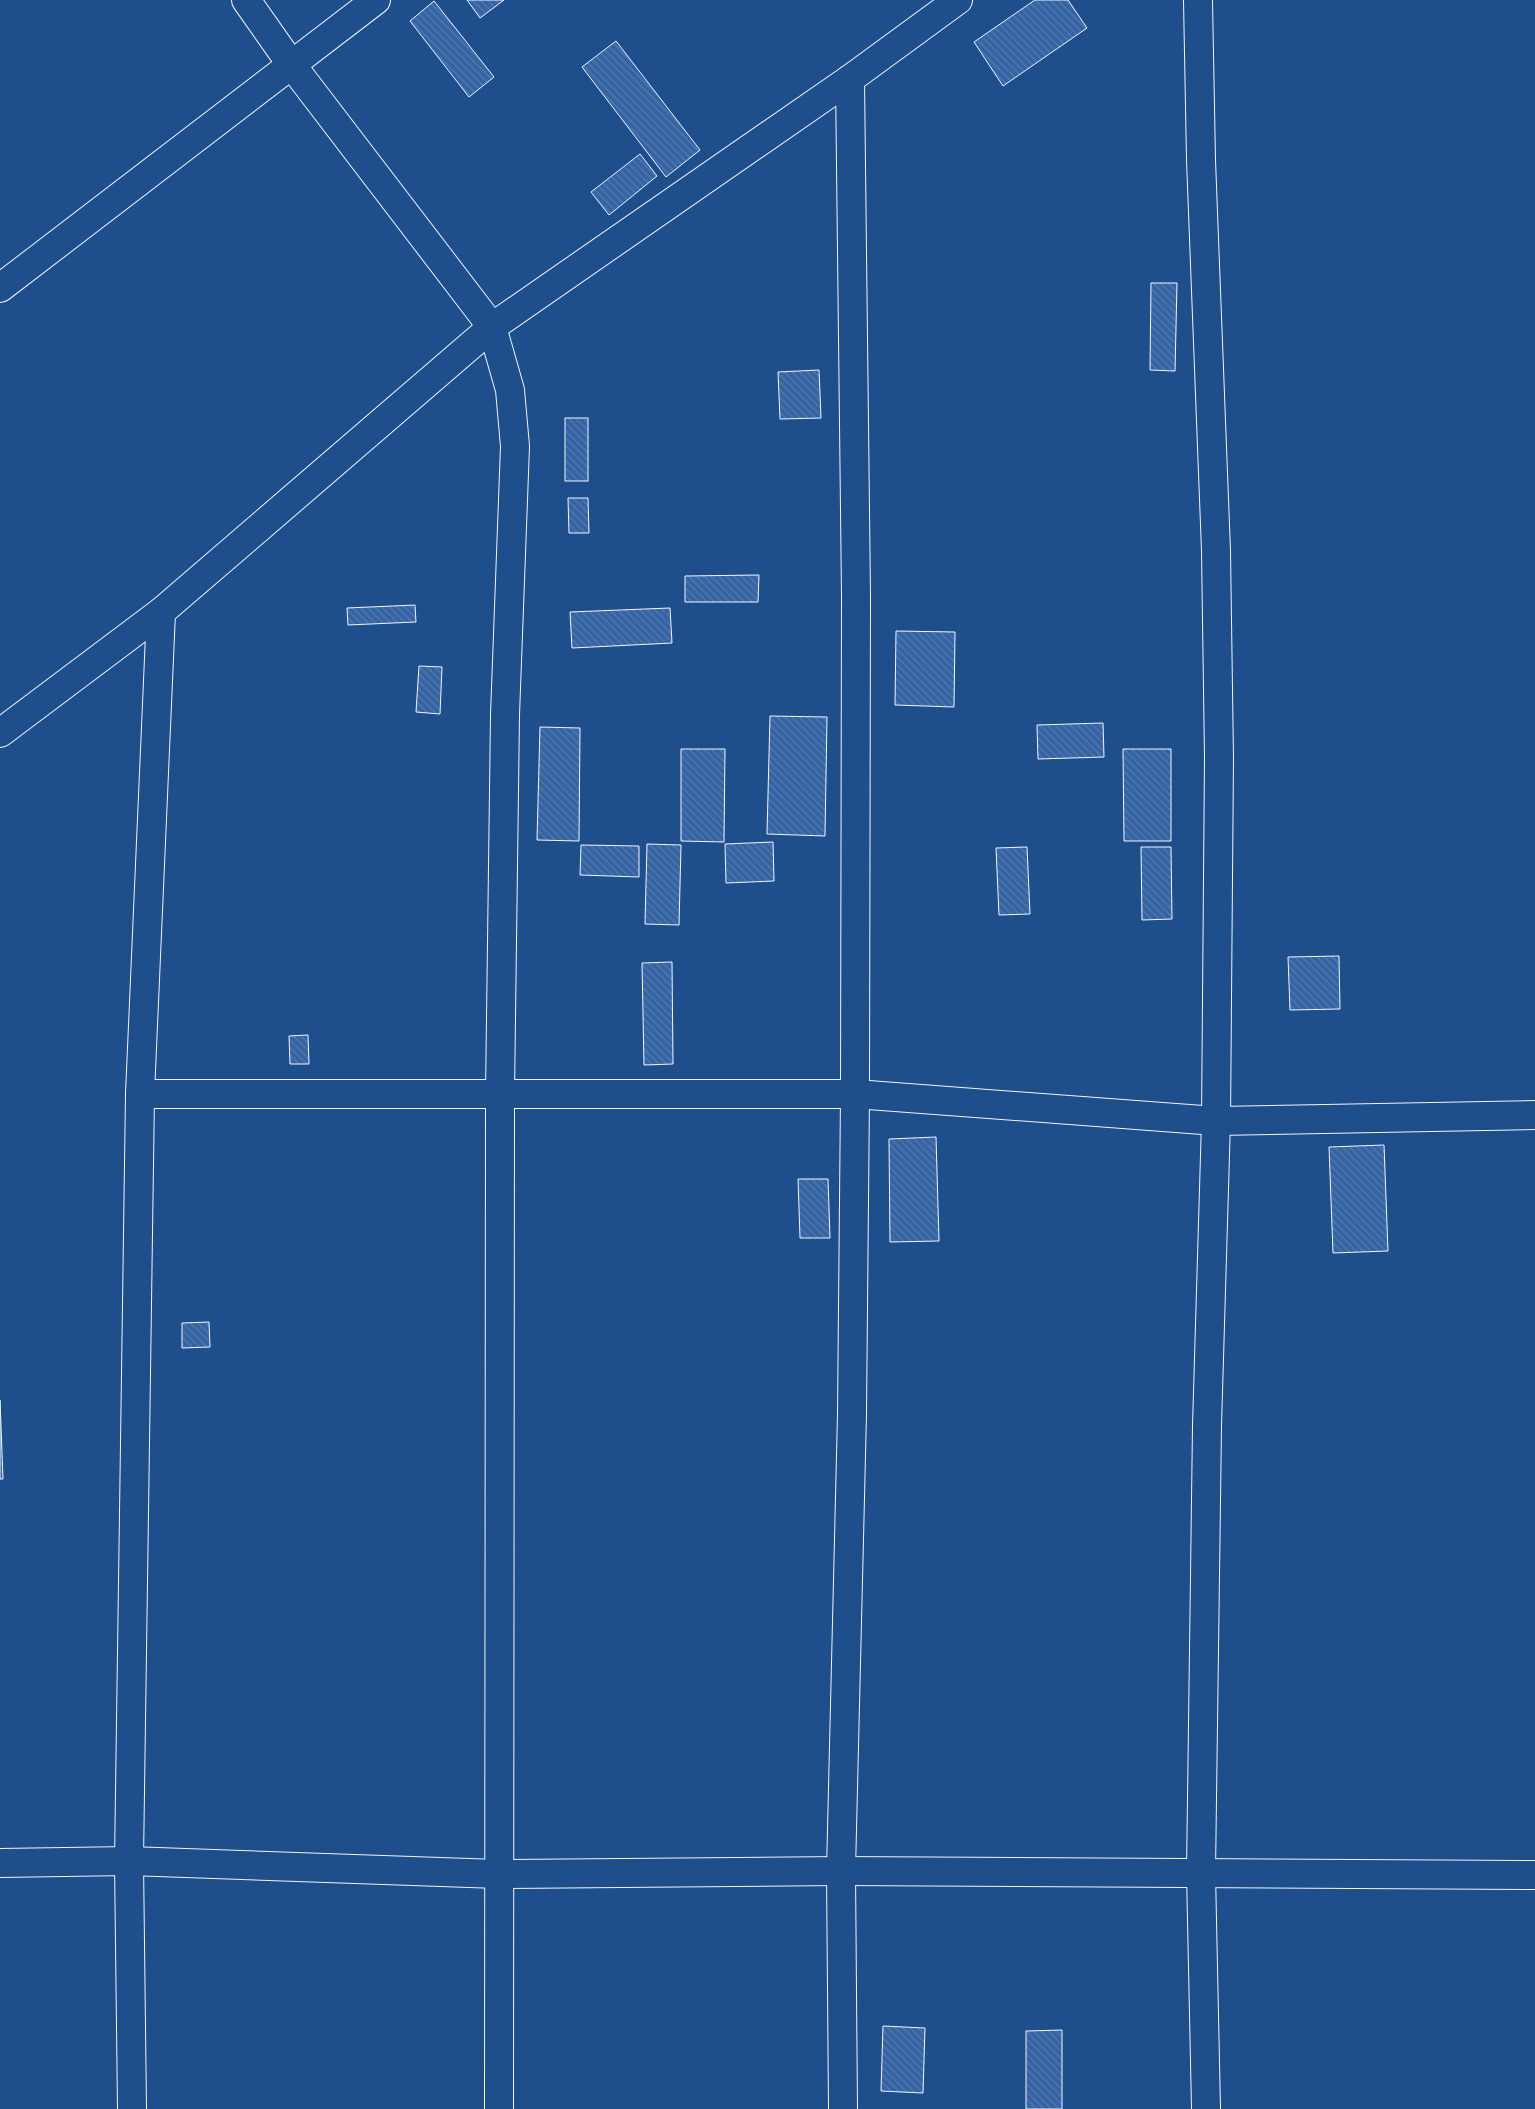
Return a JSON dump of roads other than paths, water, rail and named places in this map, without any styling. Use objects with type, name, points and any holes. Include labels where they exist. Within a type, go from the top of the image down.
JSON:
[{"type":"street","points":[[246,0],[292,64],[492,327],[510,390],[515,446],[505,715],[500,1094],[499,2109]]},
{"type":"street","points":[[0,288],[376,0]]},
{"type":"street","points":[[0,733],[161,612],[492,327],[850,79],[958,0]]},
{"type":"street","points":[[1198,0],[1201,160],[1216,560],[1219,758],[1216,1121],[1207,1426],[1201,1873],[1206,2109]]},
{"type":"street","points":[[843,2109],[841,1871],[852,1414],[855,1094],[856,596],[850,79]]},
{"type":"street","points":[[132,2109],[129,1861],[140,1094],[161,612]]},
{"type":"street","points":[[140,1094],[855,1094],[1216,1121],[1535,1115]]},
{"type":"street","points":[[0,1863],[129,1861],[498,1874],[841,1871],[1535,1875]]}]
